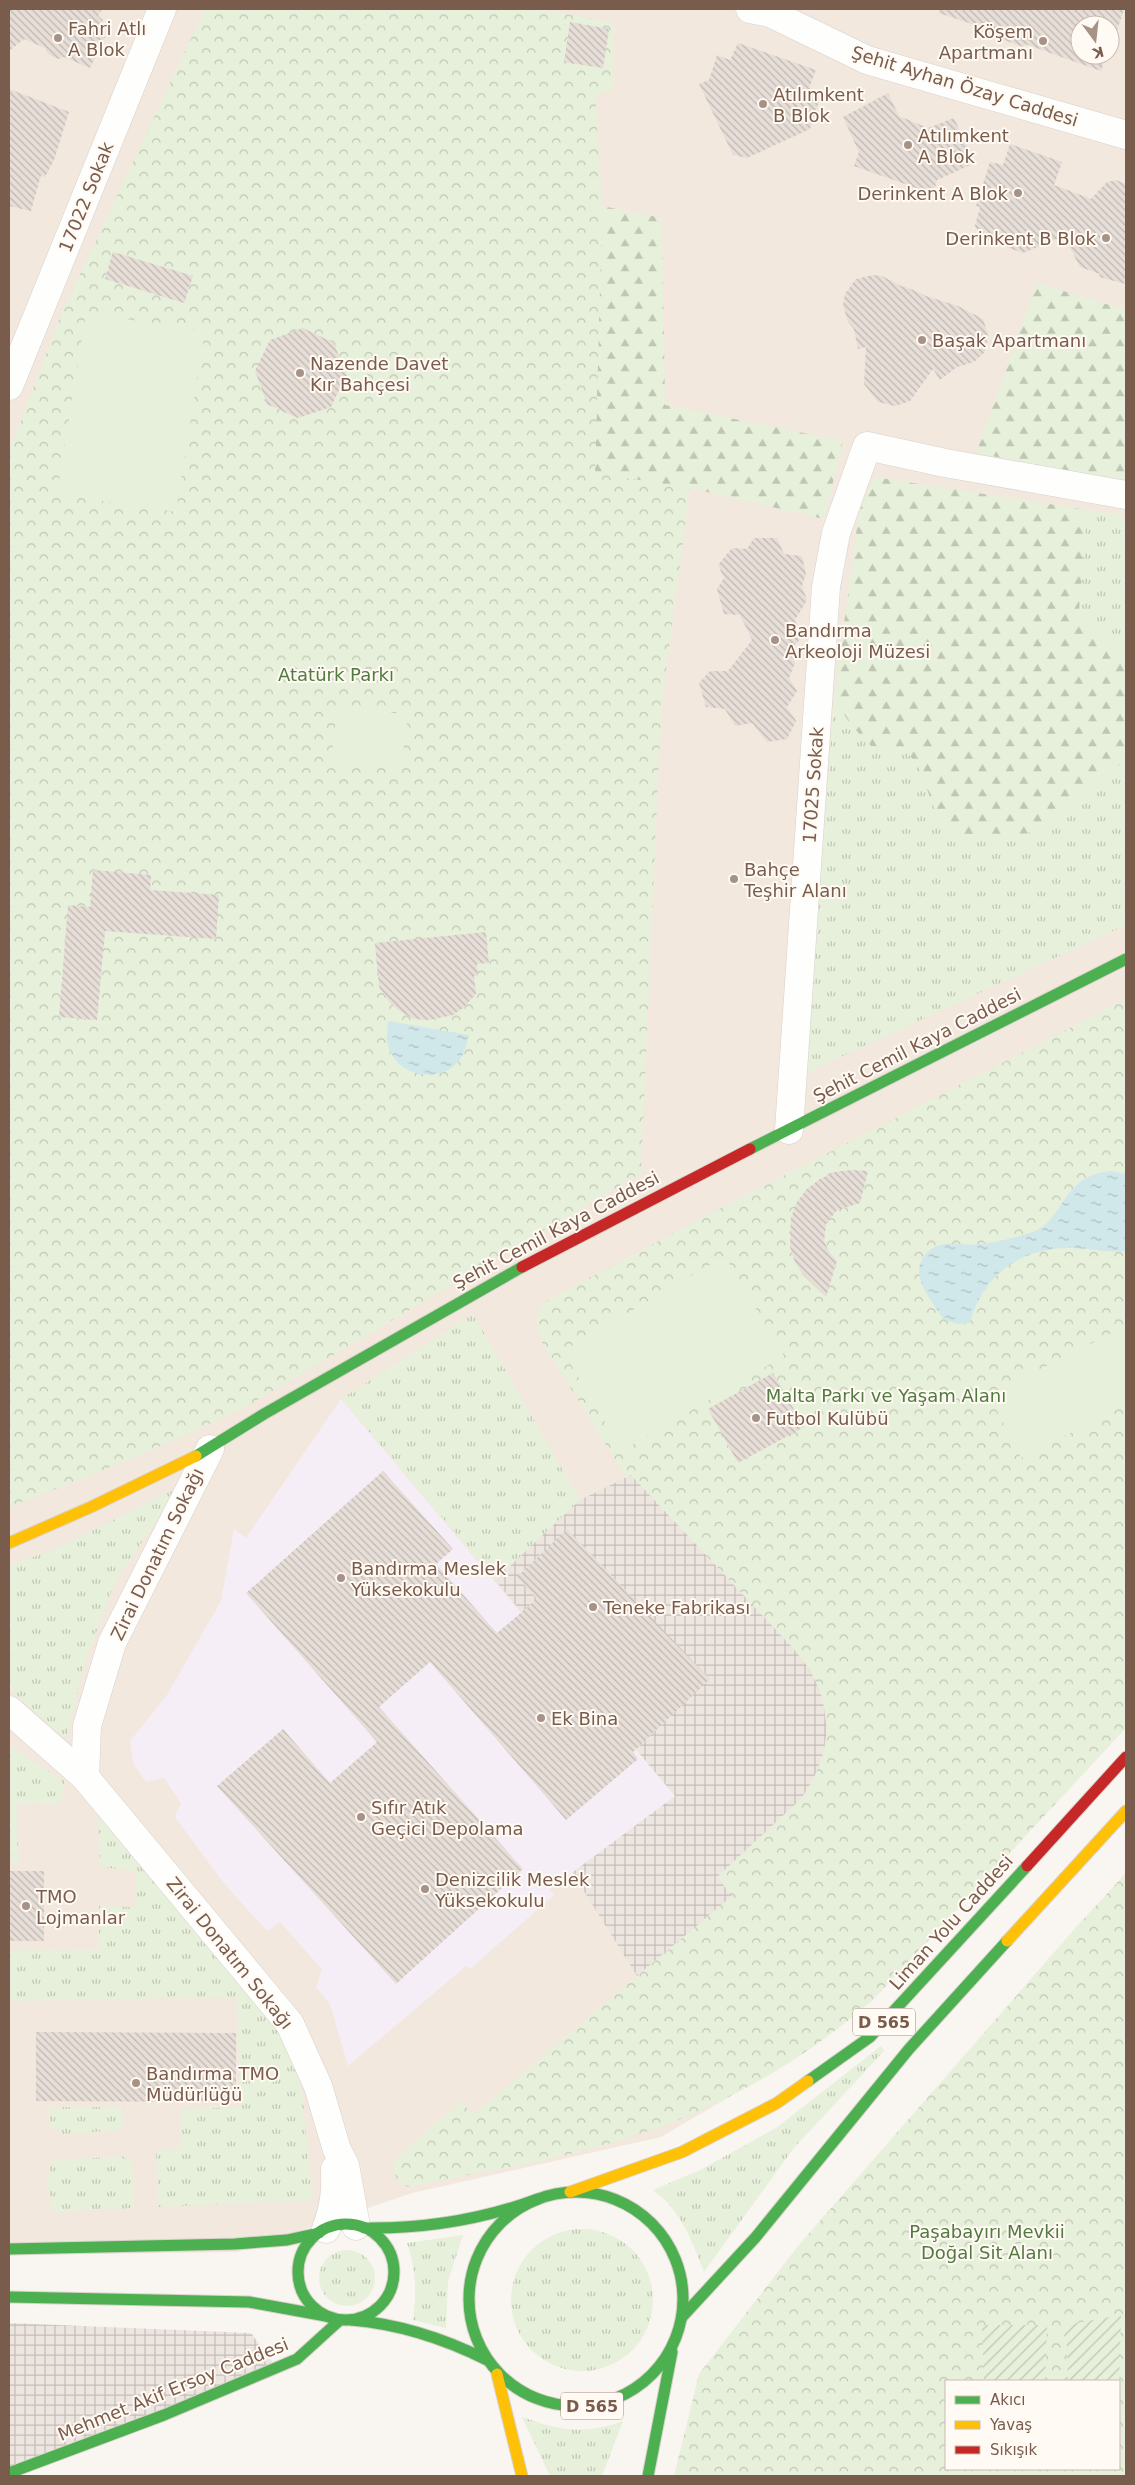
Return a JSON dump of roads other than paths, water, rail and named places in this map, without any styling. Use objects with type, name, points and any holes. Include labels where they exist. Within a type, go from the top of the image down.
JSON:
[{"type":"main road","name":"Şehit Cemil Kaya Caddesi","points":[[9,1543],[92,1507],[210,1448],[264,1414],[486,1286],[1126,959]]},
{"type":"main road","name":"Liman Yolu Caddesi","points":[[570,2192],[682,2152],[760,2112],[777,2103],[870,2037],[1126,1757]]},
{"type":"main road","name":"D 565","points":[[682,2317],[755,2238],[909,2049],[1126,1811]]},
{"type":"main road","name":"D 565","points":[[648,2476],[673,2348],[682,2317],[683,2285],[674,2254],[656,2228],[632,2207],[602,2195],[570,2192],[538,2199],[512,2213],[490,2235],[475,2261],[469,2286],[469,2312],[475,2337],[487,2360],[498,2374],[525,2394],[558,2405],[592,2406],[625,2395],[653,2375],[673,2348]]},
{"type":"main road","points":[[9,2249],[235,2244],[287,2240],[336,2226],[401,2229],[464,2222],[506,2211],[538,2199]]},
{"type":"main road","points":[[343,2320],[363,2317],[378,2309],[388,2296],[394,2281],[394,2265],[388,2249],[378,2236],[360,2227]]},
{"type":"main road","points":[[323,2231],[309,2243],[302,2255],[299,2276],[305,2297],[314,2308],[326,2316]]},
{"type":"main road","points":[[9,2297],[249,2302],[343,2320],[382,2323],[426,2333],[457,2344],[487,2360]]},
{"type":"main road","name":"Mehmet Akif Ersoy Caddesi","points":[[9,2473],[164,2415],[297,2359],[343,2320]]},
{"type":"main road","name":"D 565","points":[[498,2374],[522,2476]]},
{"type":"street","name":"17022 Sokak","points":[[9,386],[162,9]]},
{"type":"street","name":"Şehit Ayhan Özay Caddesi","points":[[750,9],[770,13],[867,60],[1126,135]]},
{"type":"street","name":"17025 Sokak","points":[[789,1130],[826,587],[836,533],[867,446],[945,463],[1126,495]]},
{"type":"street","name":"Zirai Donatım Sokağı","points":[[85,1777],[87,1726],[112,1643],[210,1448]]},
{"type":"street","name":"Zirai Donatım Sokağı","points":[[9,1710],[85,1777],[290,2024],[318,2086],[337,2150],[345,2165],[360,2227]]},
{"type":"street","name":"Zirai Donatım Sokağı","points":[[323,2231],[333,2212],[336,2192],[335,2167],[337,2150]]},
{"type":"water","points":[[388,1021],[469,1035],[466,1048],[457,1063],[444,1072],[424,1075],[413,1072],[404,1068],[390,1052],[387,1041]]},
{"type":"water","points":[[1112,1171],[1126,1174],[1126,1251],[1065,1248],[1032,1254],[1017,1260],[993,1280],[983,1292],[970,1323],[957,1324],[943,1319],[924,1290],[919,1274],[923,1258],[929,1251],[942,1245],[985,1243],[1030,1233],[1042,1227],[1051,1219],[1073,1189],[1082,1181],[1095,1174]]},
{"type":"place","name":"Fahri Atlı A Blok","points":[[58,38]]},
{"type":"place","name":"Köşem Apartmanı","points":[[1043,41]]},
{"type":"place","name":"Atılımkent B Blok","points":[[763,104]]},
{"type":"place","name":"Atılımkent A Blok","points":[[908,145]]},
{"type":"place","name":"Derinkent A Blok","points":[[1018,193]]},
{"type":"place","name":"Derinkent B Blok","points":[[1106,238]]},
{"type":"place","name":"Başak Apartmanı","points":[[922,340]]},
{"type":"place","name":"Nazende Davet Kır Bahçesi","points":[[300,373]]},
{"type":"place","name":"Bandırma Arkeoloji Müzesi","points":[[775,640]]},
{"type":"place","name":"Bahçe Teşhir Alanı","points":[[734,879]]},
{"type":"place","name":"Futbol Kulübü","points":[[756,1418]]},
{"type":"place","name":"Bandırma Meslek Yüksekokulu","points":[[341,1578]]},
{"type":"place","name":"Teneke Fabrikası","points":[[593,1607]]},
{"type":"place","name":"Ek Bina","points":[[541,1718]]},
{"type":"place","name":"Sıfır Atık Geçici Depolama","points":[[361,1817]]},
{"type":"place","name":"Denizcilik Meslek Yüksekokulu","points":[[425,1889]]},
{"type":"place","name":"TMO Lojmanlar","points":[[26,1906]]},
{"type":"place","name":"Bandırma TMO Müdürlüğü","points":[[136,2083]]},
{"type":"park label","name":"Atatürk Parkı","points":[[336,674]]},
{"type":"park label","name":"Malta Parkı ve Yaşam Alanı","points":[[886,1395]]},
{"type":"park label","name":"Paşabayırı Mevkii Doğal Sit Alanı","points":[[987,2241]]}]
